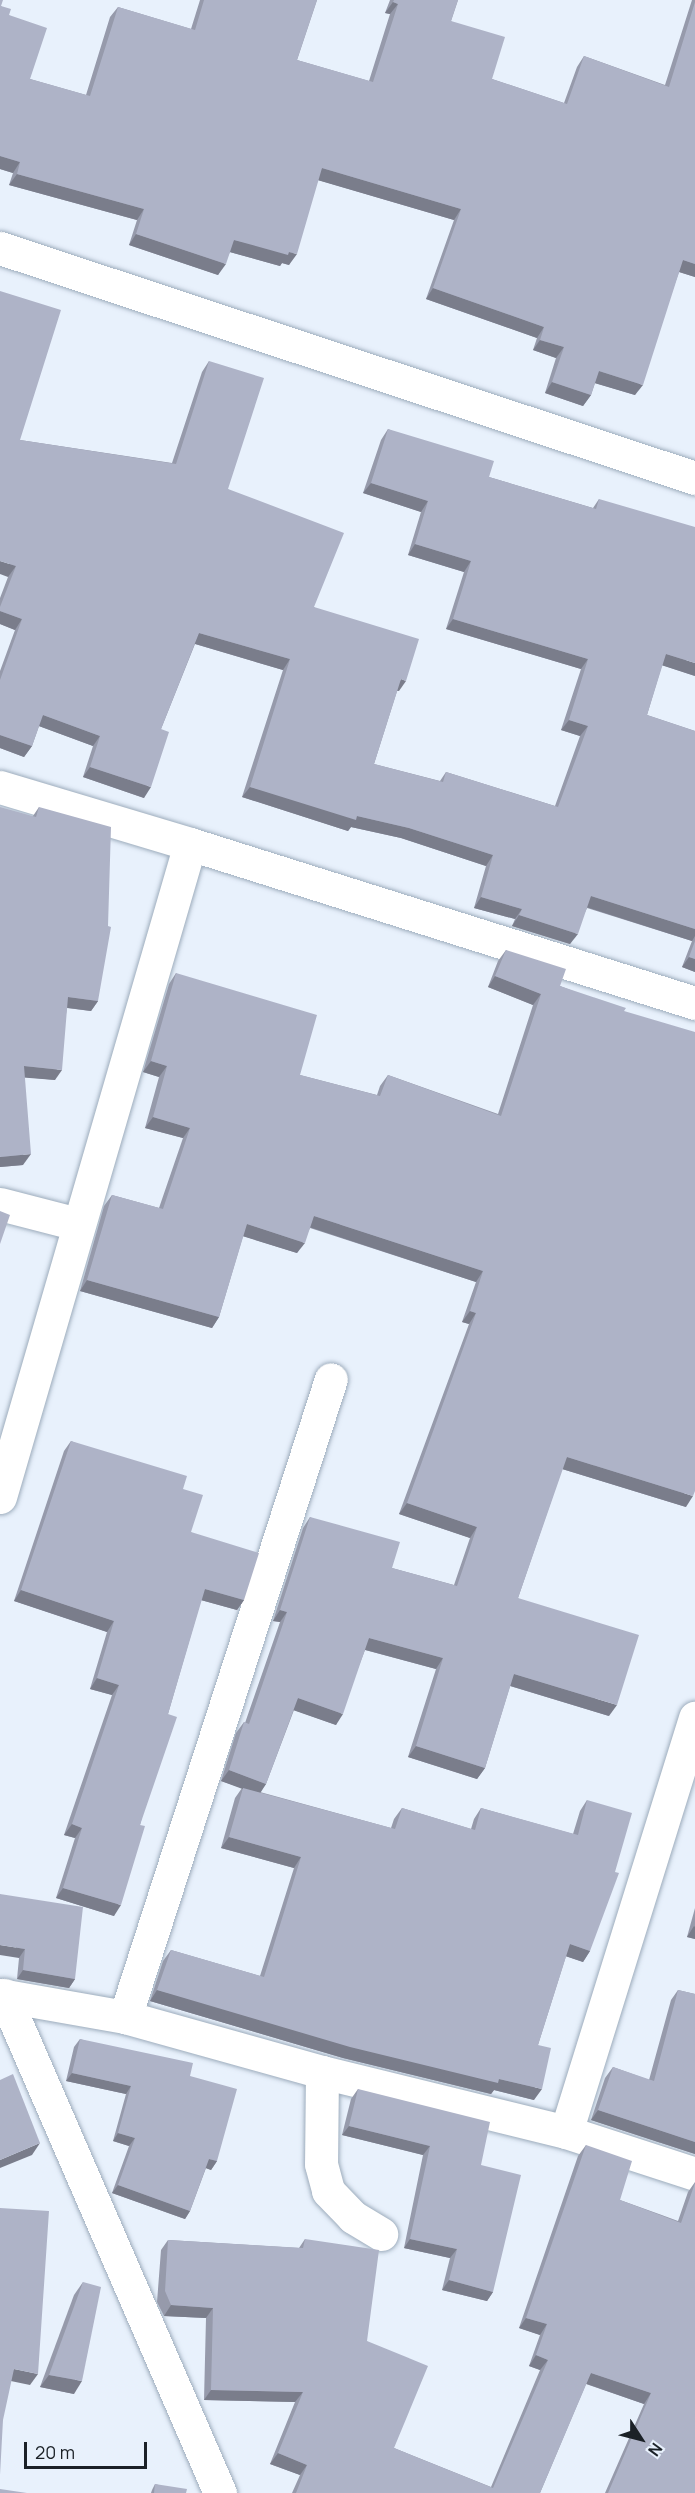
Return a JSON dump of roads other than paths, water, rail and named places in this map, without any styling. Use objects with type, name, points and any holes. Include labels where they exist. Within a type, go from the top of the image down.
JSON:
[{"type":"street","points":[[0,248],[695,478]]},
{"type":"street","points":[[0,787],[190,844],[695,1003]]},
{"type":"street","points":[[0,1497],[190,844]]},
{"type":"street","points":[[0,1204],[78,1224]]},
{"type":"street","points":[[125,2016],[331,1379]]},
{"type":"street","points":[[566,2132],[695,1718]]},
{"type":"street","points":[[2,1995],[125,2016],[322,2072],[566,2132],[695,2174]]},
{"type":"street","points":[[2,1995],[220,2493]]},
{"type":"street","points":[[322,2072],[321,2164],[328,2191],[353,2217],[381,2234]]}]
